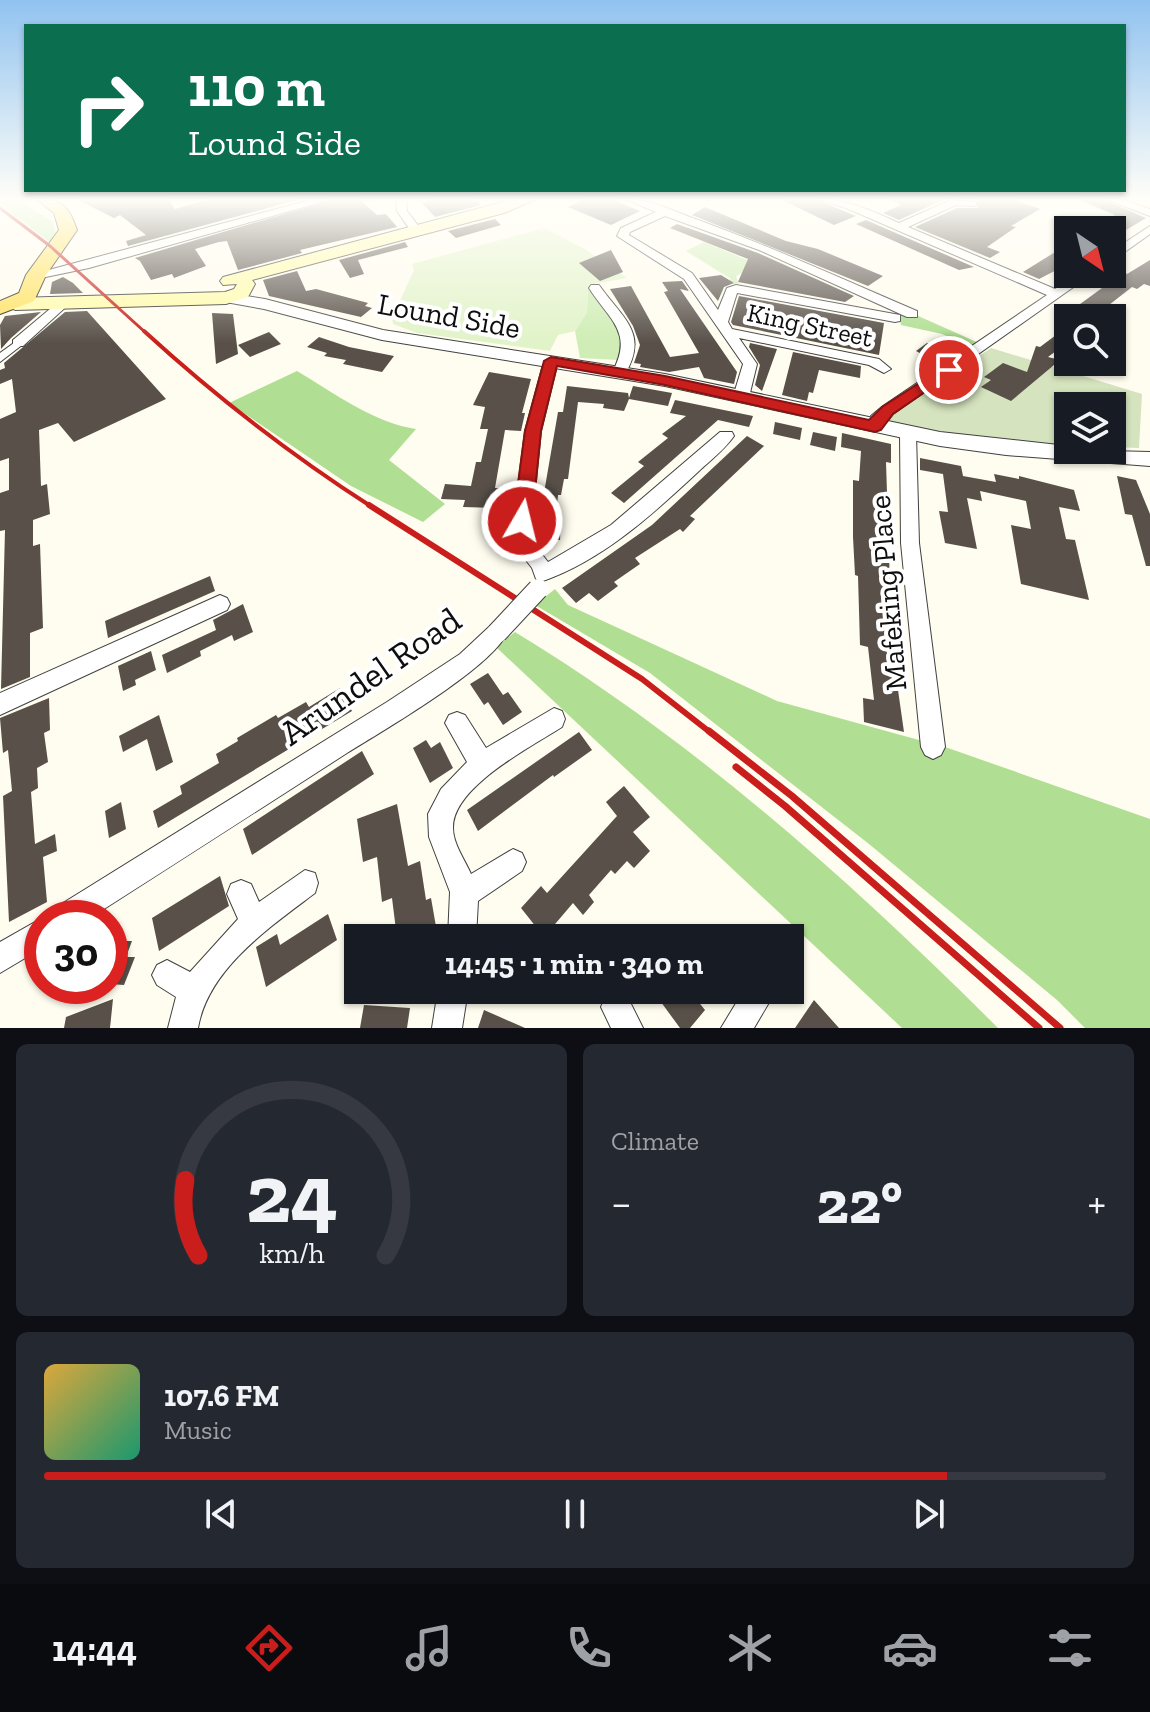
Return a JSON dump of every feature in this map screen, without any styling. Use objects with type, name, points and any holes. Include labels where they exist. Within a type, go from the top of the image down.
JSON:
[{"type":"main road","points":[[12,296],[54,247]]},
{"type":"main road","points":[[232,288],[256,275],[360,247]]},
{"type":"main road","name":"Lound Side","points":[[12,296],[58,302],[109,302],[232,288]]},
{"type":"street","points":[[12,296],[85,265],[151,247]]},
{"type":"street","points":[[637,247],[688,276],[750,364],[741,397]]},
{"type":"street","points":[[761,247],[912,314]]},
{"type":"street","points":[[946,247],[1056,294]]},
{"type":"street","name":"Lound Side","points":[[232,288],[265,304]]},
{"type":"street","name":"Lound Side","points":[[232,288],[265,304],[382,335],[619,373],[908,434],[972,445],[1150,459]]},
{"type":"street","points":[[595,288],[604,303],[624,324],[629,336],[630,357],[619,373]]},
{"type":"street","points":[[875,426],[888,410],[1065,288]]},
{"type":"street","points":[[722,328],[731,291],[736,289],[895,318]]},
{"type":"street","points":[[0,359],[58,302]]},
{"type":"street","name":"King Street","points":[[722,328],[874,362],[884,369]]},
{"type":"street","points":[[540,581],[540,564],[520,541],[533,431],[551,361]]},
{"type":"street","name":"Mafeking Place","points":[[908,434],[910,543],[933,747]]},
{"type":"street","name":"Arundel Road","points":[[94,900],[468,661],[497,633],[540,581],[623,527],[726,436]]},
{"type":"street","points":[[0,704],[220,604]]},
{"type":"street","points":[[463,924],[464,894],[439,827],[443,807],[455,789],[483,766],[554,719]]},
{"type":"street","points":[[457,723],[483,766]]},
{"type":"street","points":[[464,894],[513,862]]},
{"type":"street","points":[[183,1028],[183,1016],[192,990],[255,924],[305,883]]},
{"type":"street","points":[[241,894],[255,924]]},
{"type":"street","points":[[0,959],[24,944]]},
{"type":"street","points":[[167,975],[192,990]]},
{"type":"street","points":[[447,1028],[451,1004]]},
{"type":"street","points":[[736,1028],[752,1004]]},
{"type":"green space","points":[[474,247],[581,247],[627,278],[588,285],[587,312],[575,331],[558,335],[550,351],[417,333],[393,324],[392,318],[414,270],[412,264]]},
{"type":"green space","points":[[694,247],[716,247],[759,265],[736,276],[739,285],[725,282],[731,279],[686,251]]},
{"type":"green space","points":[[588,285],[617,326],[626,345],[619,360],[580,358],[575,331],[587,312]]},
{"type":"green space","points":[[899,313],[916,315],[979,343],[972,347],[942,334],[901,325]]},
{"type":"green space","points":[[991,348],[1054,367],[1054,376],[1083,376],[1142,394],[1139,448],[1126,448],[1126,392],[1054,392],[1054,444],[986,442],[885,423],[891,415]]},
{"type":"green space","points":[[297,371],[370,414],[416,429],[389,460],[445,504],[423,522],[351,486],[229,403]]},
{"type":"green space","points":[[555,589],[568,605],[777,701],[948,748],[1150,819],[1150,1028],[1085,1028],[1057,1000],[869,844],[650,673],[535,605]]},
{"type":"green space","points":[[515,632],[581,674],[707,766],[886,919],[998,1028],[902,1028],[804,936],[804,924],[791,924],[496,647]]},
{"type":"building","points":[[172,247],[202,247],[195,249],[206,266],[174,278],[172,274],[151,280],[135,258]]},
{"type":"building","points":[[229,247],[313,247],[300,250],[302,253],[238,270]]},
{"type":"building","points":[[387,247],[408,247],[358,260],[364,274],[350,278],[339,260]]},
{"type":"building","points":[[718,247],[741,247],[758,253],[854,296],[845,302],[738,282],[748,259]]},
{"type":"building","points":[[771,247],[818,249],[883,276],[868,286]]},
{"type":"building","points":[[907,247],[928,247],[974,267],[959,270]]},
{"type":"building","points":[[963,247],[987,247],[1000,252],[990,258]]},
{"type":"building","points":[[611,250],[623,272],[600,281],[579,263]]},
{"type":"building","points":[[1054,253],[1054,271],[1039,279],[1023,272]]},
{"type":"building","points":[[1150,260],[1150,286],[1132,287],[1110,304],[1080,304],[1102,288],[1126,288],[1127,274]]},
{"type":"building","points":[[297,271],[306,291],[316,289],[368,303],[365,306],[372,308],[361,317],[269,296],[263,280]]},
{"type":"building","points":[[721,275],[734,283],[724,287],[718,301],[699,278]]},
{"type":"building","points":[[63,277],[83,293],[50,294],[52,282]]},
{"type":"building","points":[[682,281],[689,291],[680,289],[737,372],[734,384],[704,378],[699,367],[669,372],[634,363],[640,345],[633,326],[610,289],[631,286],[670,357],[699,353],[664,292],[668,291],[662,282]]},
{"type":"building","points":[[739,296],[884,323],[879,355],[733,325],[731,322]]},
{"type":"building","points":[[87,311],[166,399],[74,442],[58,423],[39,430],[41,486],[47,484],[50,514],[33,520],[33,546],[40,544],[43,628],[30,633],[30,677],[1,689],[5,530],[0,531],[0,493],[9,490],[9,458],[0,461],[0,419],[16,412],[12,379],[0,384],[0,370],[5,368],[4,363],[65,312]]},
{"type":"building","points":[[41,312],[1,349],[0,325],[5,316]]},
{"type":"building","points":[[212,313],[233,314],[238,354],[216,364]]},
{"type":"building","points":[[269,332],[281,344],[250,357],[238,345]]},
{"type":"building","points":[[1054,336],[1054,352],[1048,357],[1054,358],[1054,365],[1011,401],[981,387],[991,380],[984,377],[1003,363],[1027,372],[1036,346],[1040,347]]},
{"type":"building","points":[[319,337],[394,356],[382,372],[343,364],[346,360],[324,356],[327,353],[307,347]]},
{"type":"building","points":[[750,343],[777,349],[762,391],[755,385],[760,365],[749,347]]},
{"type":"building","points":[[927,343],[951,354],[939,363],[916,351]]},
{"type":"building","points":[[793,352],[861,366],[860,378],[819,370],[813,393],[809,392],[807,401],[782,395]]},
{"type":"building","points":[[489,372],[531,379],[522,413],[525,413],[521,431],[505,430],[495,488],[500,488],[497,508],[463,507],[465,500],[441,499],[445,484],[471,486],[476,462],[481,462],[488,429],[480,429],[485,407],[473,405]]},
{"type":"building","points":[[567,386],[628,393],[629,398],[633,386],[672,393],[668,406],[629,399],[624,411],[603,408],[604,404],[578,402],[568,479],[564,479],[561,495],[558,495],[555,525],[561,525],[560,540],[536,539],[558,412],[563,412]]},
{"type":"building","points":[[675,400],[753,416],[749,427],[718,420],[624,503],[611,493],[644,466],[638,462],[668,438],[662,434],[686,416],[670,413]]},
{"type":"building","points":[[775,422],[802,428],[800,440],[773,434]]},
{"type":"building","points":[[813,432],[837,437],[835,451],[810,445]]},
{"type":"building","points":[[842,433],[891,444],[891,463],[886,462],[890,586],[884,585],[884,612],[888,660],[894,662],[904,732],[864,722],[863,698],[874,700],[868,647],[860,645],[858,576],[855,575],[853,537],[853,480],[859,481],[861,451],[841,447]]},
{"type":"building","points":[[747,436],[764,446],[690,516],[695,519],[683,532],[680,529],[635,558],[640,564],[614,582],[618,586],[598,601],[589,593],[576,603],[562,588],[652,525]]},
{"type":"building","points":[[920,458],[961,466],[963,476],[996,482],[994,474],[1019,479],[1019,476],[1074,490],[1080,511],[1059,507],[1066,539],[1075,540],[1089,600],[1021,584],[1011,525],[1031,529],[1026,501],[980,491],[982,501],[967,498],[977,549],[945,543],[939,511],[948,512],[943,474],[920,470]]},
{"type":"building","points":[[1117,476],[1136,480],[1150,514],[1150,566],[1146,566],[1132,515],[1125,514]]},
{"type":"building","points":[[210,576],[215,591],[108,638],[105,621]]},
{"type":"building","points":[[243,604],[253,632],[234,641],[232,635],[200,651],[201,656],[167,673],[162,655],[216,630],[213,620]]},
{"type":"building","points":[[151,651],[156,670],[135,680],[136,685],[123,691],[118,666]]},
{"type":"building","points":[[488,673],[503,695],[508,692],[522,712],[503,725],[488,702],[484,705],[470,684]]},
{"type":"building","points":[[340,688],[352,711],[158,828],[153,811],[182,794],[180,786],[219,763],[216,754],[276,715],[278,718],[306,702],[309,707]]},
{"type":"building","points":[[49,698],[50,730],[44,733],[48,762],[37,768],[38,788],[31,792],[35,844],[55,834],[57,851],[43,857],[47,900],[24,900],[24,914],[9,922],[3,796],[12,791],[8,750],[3,753],[0,718]]},
{"type":"building","points":[[159,715],[173,762],[156,771],[147,739],[123,752],[119,736]]},
{"type":"building","points":[[579,732],[592,750],[478,831],[467,810]]},
{"type":"building","points":[[426,740],[431,748],[440,742],[453,768],[430,783],[413,748]]},
{"type":"building","points":[[362,751],[374,774],[252,855],[243,829]]},
{"type":"building","points":[[624,786],[650,817],[633,832],[650,851],[634,868],[627,861],[615,874],[611,870],[589,895],[594,902],[583,915],[573,903],[555,924],[534,924],[521,908],[541,886],[547,893],[617,816],[606,802]]},
{"type":"building","points":[[121,802],[126,829],[109,838],[105,811]]},
{"type":"building","points":[[397,804],[408,866],[420,861],[426,900],[431,898],[436,924],[395,924],[392,898],[382,902],[377,857],[363,862],[357,819]]},
{"type":"building","points":[[220,876],[229,906],[159,951],[152,918]]},
{"type":"building","points":[[328,914],[337,940],[266,987],[256,947],[277,934],[280,945]]},
{"type":"building","points":[[128,957],[135,957],[128,975]]},
{"type":"building","points":[[814,1000],[839,1028],[795,1028]]},
{"type":"building","points":[[100,1004],[112,1004],[110,1028],[64,1028],[66,1017]]},
{"type":"building","points":[[662,1004],[700,1004],[705,1010],[690,1028],[680,1028]]},
{"type":"building","points":[[364,1005],[410,1008],[407,1028],[360,1028]]},
{"type":"building","points":[[484,1010],[525,1028],[478,1028]]},
{"type":"railway","points":[[51,247],[146,333]]},
{"type":"railway","points":[[144,331],[254,424],[369,505]]},
{"type":"railway","points":[[369,505],[642,679],[711,733]]},
{"type":"railway","points":[[709,731],[792,796],[1060,1028]]},
{"type":"railway","points":[[736,767],[785,806],[1039,1028]]},
{"type":"route","points":[[522,521],[533,431],[551,361],[665,380],[875,426],[888,410],[949,370]]}]
